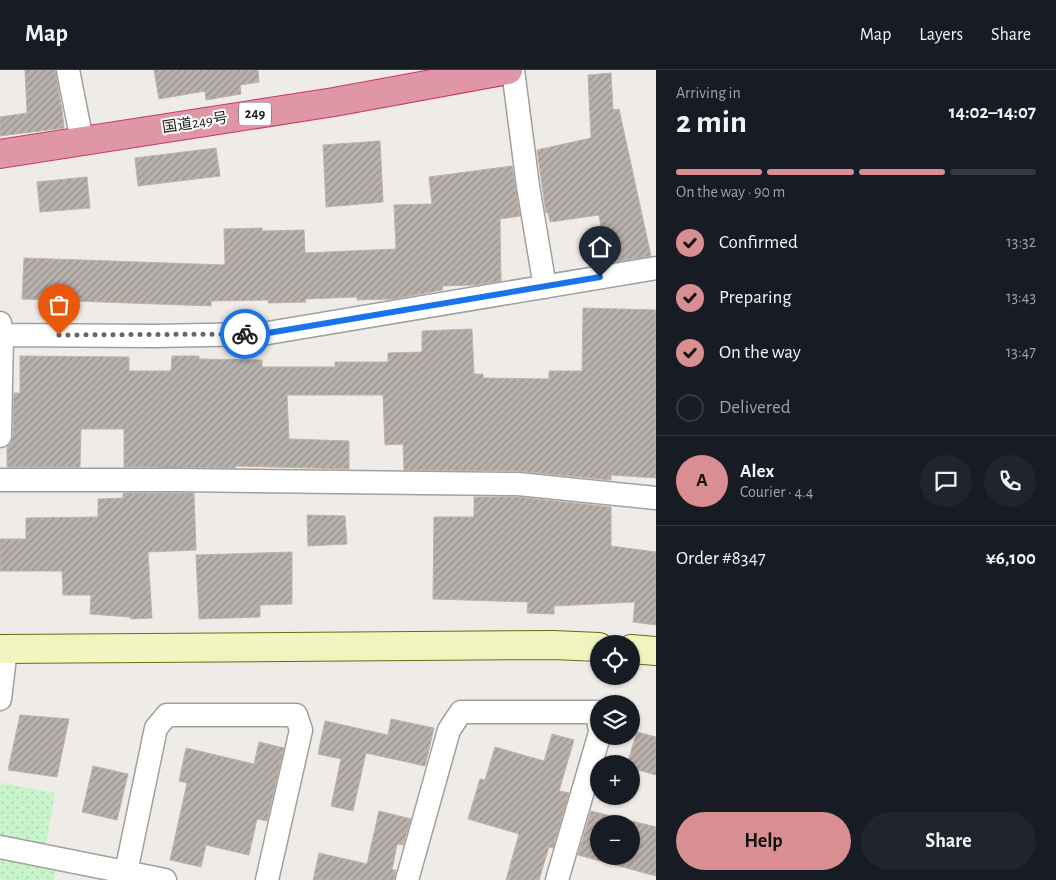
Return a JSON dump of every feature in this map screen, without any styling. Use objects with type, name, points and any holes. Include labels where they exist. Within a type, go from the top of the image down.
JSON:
[{"type":"highway","name":"国道249号","points":[[0,154],[324,103],[508,70]]},
{"type":"street","points":[[68,70],[82,141]]},
{"type":"street","points":[[513,70],[528,186],[545,287]]},
{"type":"street","points":[[0,436],[1,329],[155,336],[262,334],[656,268]]},
{"type":"street","points":[[0,480],[518,484],[656,498]]},
{"type":"street","points":[[0,699],[3,649],[553,645],[590,647]]},
{"type":"street","points":[[640,650],[656,651]]},
{"type":"street","points":[[407,880],[449,730],[461,712],[590,712]]},
{"type":"street","points":[[126,872],[156,728],[168,715],[296,715],[301,730],[267,880]]},
{"type":"street","points":[[557,880],[596,745]]},
{"type":"street","points":[[0,847],[165,880]]},
{"type":"green space","points":[[0,783],[55,793],[45,850],[0,842]]},
{"type":"green space","points":[[0,855],[57,865],[53,880],[0,880]]},
{"type":"building","points":[[25,70],[55,70],[64,128],[0,136],[0,117],[27,113]]},
{"type":"building","points":[[154,70],[258,70],[259,82],[240,85],[241,94],[206,100],[205,91],[159,99]]},
{"type":"building","points":[[611,73],[613,110],[619,109],[651,256],[607,263],[599,215],[550,222],[548,212],[546,213],[537,150],[591,138],[588,75]]},
{"type":"building","points":[[380,141],[383,202],[326,207],[323,145]]},
{"type":"building","points":[[216,148],[220,176],[138,186],[135,158]]},
{"type":"building","points":[[512,166],[520,216],[500,219],[501,281],[474,285],[443,286],[442,290],[393,299],[357,300],[357,297],[305,299],[306,302],[268,303],[268,300],[211,301],[211,306],[22,299],[24,258],[225,265],[224,229],[262,228],[262,231],[304,230],[305,253],[396,249],[394,205],[432,204],[429,177]]},
{"type":"building","points":[[87,177],[90,208],[40,212],[37,182]]},
{"type":"building","points":[[583,308],[656,310],[656,478],[611,475],[611,480],[518,471],[404,470],[403,444],[385,445],[383,395],[287,395],[289,439],[349,441],[349,469],[235,466],[235,468],[124,467],[124,429],[81,429],[80,467],[7,467],[7,447],[13,436],[14,393],[20,393],[20,356],[129,357],[129,371],[171,371],[172,356],[199,356],[199,359],[262,360],[262,367],[335,367],[335,362],[388,362],[388,353],[422,352],[422,331],[472,329],[474,374],[483,374],[483,378],[549,379],[549,371],[582,371]]},
{"type":"building","points":[[123,493],[194,493],[196,550],[148,552],[152,618],[131,619],[130,617],[90,614],[91,595],[63,595],[62,571],[0,571],[0,539],[26,539],[26,518],[98,517],[98,499],[123,498]]},
{"type":"building","points":[[474,497],[517,497],[611,507],[611,546],[656,552],[656,625],[633,622],[635,602],[554,606],[554,614],[527,613],[528,602],[433,599],[434,517],[474,517]]},
{"type":"building","points":[[307,515],[345,516],[347,544],[308,546]]},
{"type":"building","points":[[292,552],[292,604],[260,605],[260,617],[199,619],[196,555]]},
{"type":"building","points":[[20,715],[69,719],[57,777],[8,770]]},
{"type":"building","points":[[391,719],[434,728],[425,766],[366,753],[353,811],[331,806],[341,759],[318,754],[325,721],[388,735]]},
{"type":"building","points":[[640,733],[656,737],[656,775],[640,771],[640,755],[630,755],[633,745],[640,745]]},
{"type":"building","points":[[552,734],[574,740],[559,791],[569,793],[553,848],[549,847],[539,880],[506,880],[519,834],[468,819],[480,779],[485,780],[495,747],[544,761]]},
{"type":"building","points":[[259,742],[284,748],[267,821],[257,819],[249,855],[206,845],[201,867],[170,860],[187,783],[179,781],[186,748],[254,764]]},
{"type":"building","points":[[93,766],[128,774],[117,820],[82,812]]},
{"type":"building","points":[[379,811],[411,819],[403,845],[397,844],[392,870],[396,870],[394,880],[313,880],[319,853],[367,864]]},
{"type":"building","points":[[591,811],[607,815],[590,815],[590,858],[578,855]]},
{"type":"building","points":[[640,823],[656,827],[656,876],[615,865],[640,865]]},
{"type":"way so far","points":[[59,335],[155,336],[245,334]]},
{"type":"route","points":[[245,334],[262,334],[600,277]]}]
